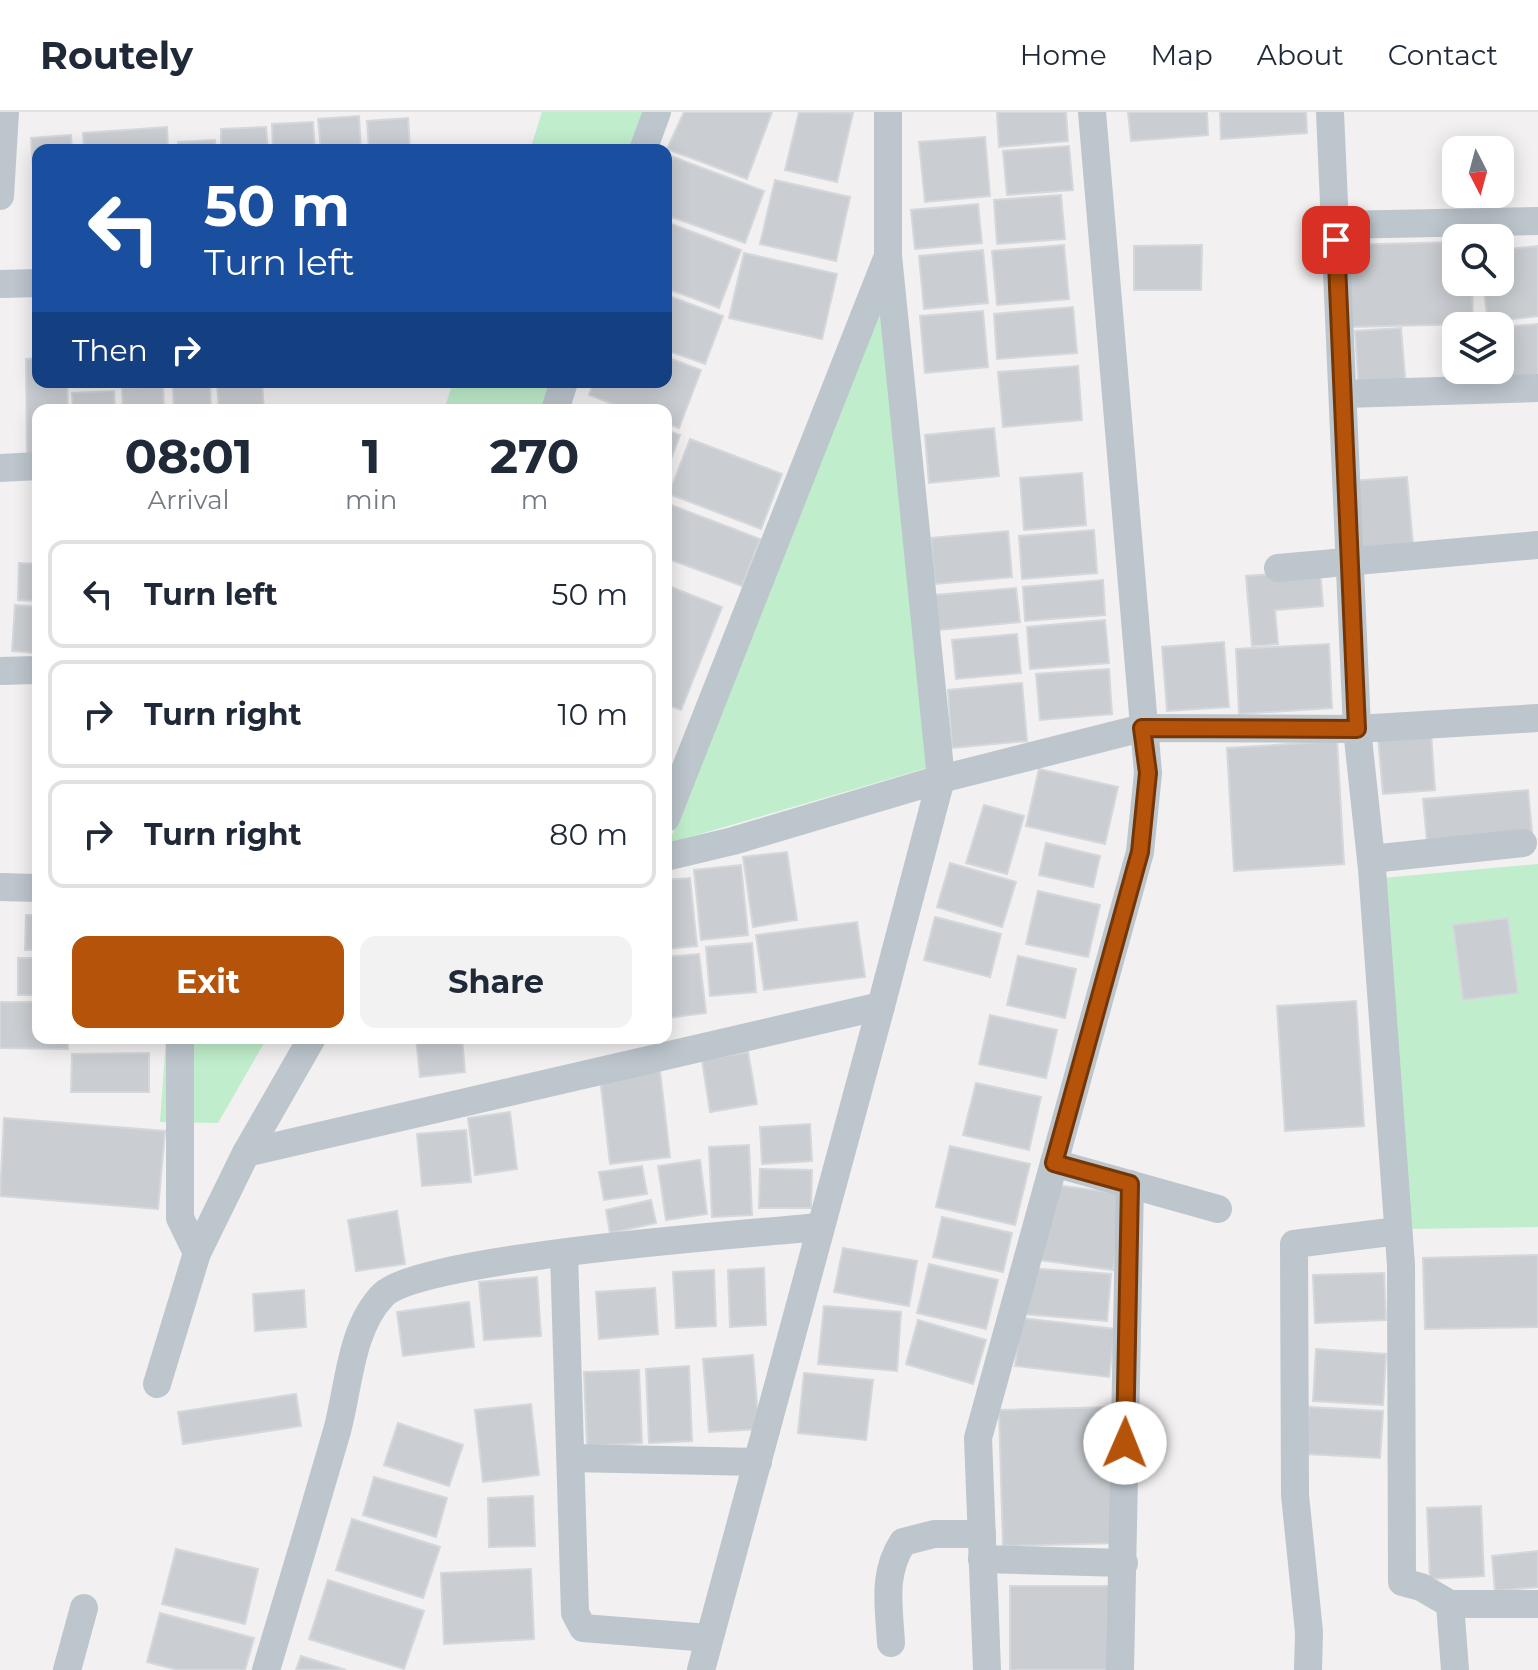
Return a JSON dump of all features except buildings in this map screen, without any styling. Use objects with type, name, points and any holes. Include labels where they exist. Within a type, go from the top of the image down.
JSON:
[{"type":"street","points":[[0,196],[5,112]]},
{"type":"street","points":[[645,144],[657,112]]},
{"type":"street","points":[[701,1670],[941,779],[888,256],[888,112]]},
{"type":"street","points":[[987,1670],[978,1438],[1140,852],[1148,773],[1092,112]]},
{"type":"street","points":[[1330,112],[1357,729],[1371,864],[1398,1231],[1402,1582],[1421,1587],[1450,1604],[1538,1604]]},
{"type":"street","points":[[1335,225],[1538,221]]},
{"type":"street","points":[[672,803],[888,256]]},
{"type":"street","points":[[0,284],[32,283]]},
{"type":"street","points":[[1343,394],[1538,388]]},
{"type":"street","points":[[0,468],[32,466]]},
{"type":"street","points":[[1278,568],[1538,545]]},
{"type":"street","points":[[0,671],[32,670]]},
{"type":"street","points":[[672,856],[733,841],[941,779],[1142,728],[1357,729],[1538,718]]},
{"type":"street","points":[[1371,864],[1523,843]]},
{"type":"street","points":[[0,887],[32,888]]},
{"type":"street","points":[[246,1153],[881,1006]]},
{"type":"street","points":[[180,1044],[180,1218],[197,1253]]},
{"type":"street","points":[[157,1384],[197,1253],[246,1153],[309,1044]]},
{"type":"street","points":[[1054,1163],[1218,1209]]},
{"type":"street","points":[[1120,1670],[1130,1184]]},
{"type":"street","points":[[266,1670],[338,1427],[362,1324],[384,1293],[418,1276],[564,1253],[819,1227]]},
{"type":"street","points":[[1308,1670],[1309,1632],[1295,1495],[1294,1244],[1398,1231]]},
{"type":"street","points":[[564,1253],[575,1613],[583,1628],[709,1638]]},
{"type":"street","points":[[571,1458],[758,1462]]},
{"type":"street","points":[[891,1643],[887,1580],[893,1558],[903,1542],[934,1534],[982,1546],[1124,1563]]},
{"type":"street","points":[[1450,1604],[1455,1670]]},
{"type":"street","points":[[67,1670],[84,1608]]},
{"type":"green space","points":[[542,112],[647,112],[636,144],[532,144]]},
{"type":"green space","points":[[882,298],[927,768],[672,842],[672,835]]},
{"type":"green space","points":[[451,388],[548,388],[542,404],[446,404]]},
{"type":"green space","points":[[1538,864],[1538,1227],[1407,1229],[1382,878]]},
{"type":"green space","points":[[166,1044],[264,1044],[218,1123],[160,1122]]},
{"type":"route","points":[[1125,1443],[1130,1184],[1054,1163],[1140,852],[1148,773],[1142,728],[1357,729],[1336,240]]}]
